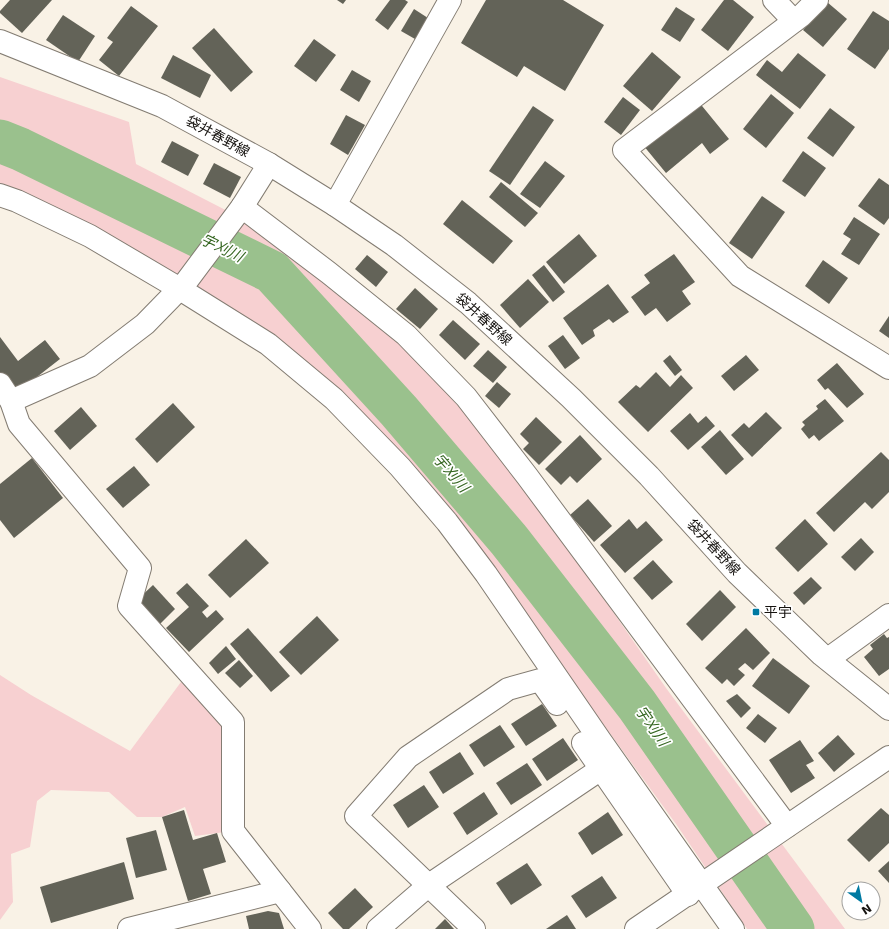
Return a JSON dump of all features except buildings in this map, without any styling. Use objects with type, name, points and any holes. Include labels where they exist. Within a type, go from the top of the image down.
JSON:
[{"type":"street","points":[[335,204],[450,0]]},
{"type":"street","points":[[774,0],[794,21]]},
{"type":"street","points":[[817,0],[794,21],[624,150],[740,276],[889,368]]},
{"type":"street","name":"袋井春野線","points":[[0,41],[162,106],[269,164],[335,204],[394,245],[468,303],[571,398],[649,476],[737,572],[828,660],[889,708]]},
{"type":"street","points":[[269,164],[242,207],[183,286],[145,324],[90,366],[5,392],[19,424],[140,568],[129,606],[233,722],[233,831],[310,929]]},
{"type":"street","points":[[0,195],[17,201],[90,236],[183,286],[272,348],[334,399],[400,467],[447,522],[486,574],[700,886]]},
{"type":"street","points":[[242,207],[329,273],[406,335],[466,397],[527,476],[784,828]]},
{"type":"street","points":[[828,660],[889,615]]},
{"type":"street","points":[[474,929],[356,816],[408,757],[508,689],[540,680],[601,769],[700,886],[733,929]]},
{"type":"street","points":[[636,929],[889,757]]},
{"type":"street","points":[[378,929],[429,885],[601,769]]},
{"type":"street","points":[[129,929],[280,891]]},
{"type":"shaded area","points":[[0,77],[129,122],[136,164],[245,220],[455,385],[666,688],[845,929],[747,929],[676,824],[451,515],[326,379],[0,193]]},
{"type":"shaded area","points":[[0,675],[31,695],[130,751],[181,682],[233,729],[233,831],[195,836],[185,807],[162,817],[137,817],[109,792],[51,790],[37,801],[30,847],[11,854],[13,902],[0,920]]},
{"type":"waterway","name":"宇刈川","points":[[0,141],[20,149],[272,272],[399,411],[509,540],[637,705],[793,929]]},
{"type":"place","name":"平宇","points":[[756,612]]}]
